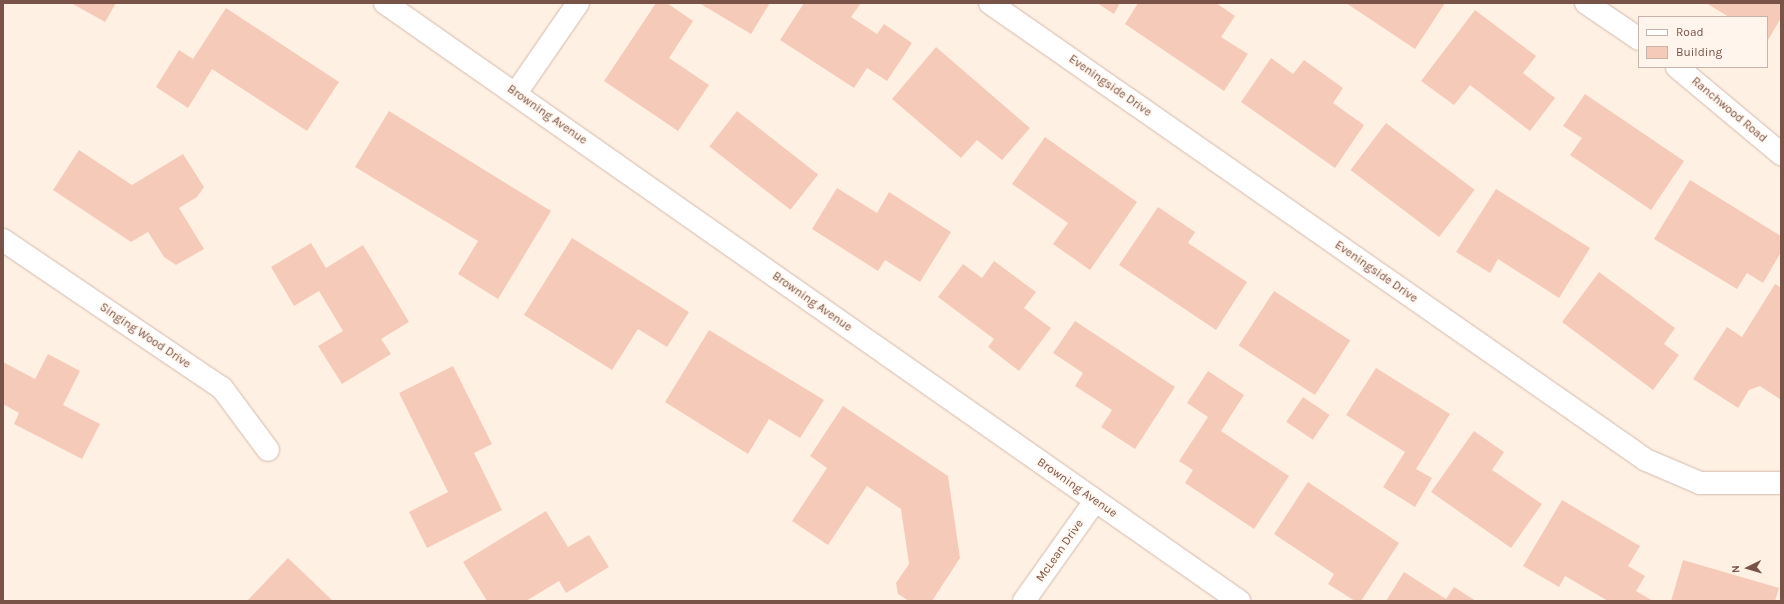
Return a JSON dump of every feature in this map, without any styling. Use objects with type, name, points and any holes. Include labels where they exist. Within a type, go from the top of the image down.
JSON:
[{"type":"street","name":"Browning Avenue","points":[[385,3],[516,93],[1239,601]]},
{"type":"street","points":[[516,93],[578,3]]},
{"type":"street","name":"Eveningside Drive","points":[[990,3],[1646,460],[1700,483],[1781,483]]},
{"type":"street","points":[[1586,3],[1638,37]]},
{"type":"street","name":"Ranchwood Road","points":[[1678,68],[1781,154]]},
{"type":"street","name":"Singing Wood Drive","points":[[3,240],[222,388],[268,450]]},
{"type":"street","name":"McLean Drive","points":[[1024,601],[1095,501]]},
{"type":"building","points":[[71,3],[116,3],[105,22]]},
{"type":"building","points":[[656,3],[667,3],[693,21],[669,58],[709,85],[678,131],[604,81]]},
{"type":"building","points":[[699,3],[770,3],[751,34]]},
{"type":"building","points":[[804,3],[861,3],[851,17],[877,34],[884,24],[912,43],[887,81],[867,68],[854,88],[780,40]]},
{"type":"building","points":[[1097,3],[1120,3],[1114,14]]},
{"type":"building","points":[[1138,3],[1216,3],[1235,16],[1221,37],[1248,54],[1224,91],[1125,24]]},
{"type":"building","points":[[1346,3],[1445,3],[1415,49]]},
{"type":"building","points":[[1706,3],[1781,3],[1781,18],[1768,40],[1768,16],[1727,16]]},
{"type":"building","points":[[226,8],[339,82],[307,131],[212,69],[188,108],[156,87],[179,50],[193,59]]},
{"type":"building","points":[[1475,10],[1536,56],[1523,73],[1555,98],[1530,131],[1470,85],[1454,105],[1421,81]]},
{"type":"building","points":[[936,47],[1030,128],[1002,160],[977,140],[961,158],[892,99]]},
{"type":"building","points":[[1271,58],[1293,74],[1304,60],[1343,88],[1333,103],[1364,125],[1335,168],[1241,102]]},
{"type":"building","points":[[1585,94],[1684,161],[1651,210],[1570,155],[1582,138],[1563,126]]},
{"type":"building","points":[[389,111],[551,211],[498,299],[458,274],[478,241],[355,167]]},
{"type":"building","points":[[737,111],[818,174],[790,210],[709,146]]},
{"type":"building","points":[[1386,123],[1475,190],[1439,237],[1350,170]]},
{"type":"building","points":[[1045,137],[1137,202],[1090,270],[1053,244],[1068,223],[1012,184]]},
{"type":"building","points":[[79,150],[132,185],[183,154],[204,187],[197,197],[179,208],[204,249],[176,265],[164,257],[148,232],[131,242],[53,190]]},
{"type":"building","points":[[1690,180],[1781,236],[1781,252],[1763,283],[1747,273],[1737,289],[1654,239]]},
{"type":"building","points":[[837,188],[877,213],[889,192],[951,232],[920,282],[885,260],[878,271],[812,229]]},
{"type":"building","points":[[1496,189],[1590,248],[1559,298],[1498,259],[1490,273],[1456,252]]},
{"type":"building","points":[[1158,207],[1195,232],[1188,243],[1247,282],[1216,330],[1119,265]]},
{"type":"building","points":[[572,238],[689,312],[667,347],[638,329],[612,370],[524,315]]},
{"type":"building","points":[[311,243],[326,268],[363,245],[409,322],[381,339],[391,354],[342,384],[318,346],[343,331],[319,291],[294,306],[271,267]]},
{"type":"building","points":[[994,261],[1036,292],[1024,308],[1051,328],[1019,371],[988,347],[994,339],[938,297],[963,264],[982,278]]},
{"type":"building","points":[[1599,272],[1675,328],[1664,344],[1679,355],[1653,390],[1562,322]]},
{"type":"building","points":[[1775,284],[1781,288],[1781,400],[1760,386],[1749,390],[1738,408],[1693,379],[1727,327],[1742,337]]},
{"type":"building","points":[[1274,291],[1350,341],[1315,395],[1239,346]]},
{"type":"building","points":[[1075,321],[1175,387],[1135,449],[1101,427],[1112,410],[1075,386],[1083,373],[1053,353]]},
{"type":"building","points":[[709,330],[824,400],[800,438],[769,419],[748,454],[665,402]]},
{"type":"building","points":[[48,354],[80,371],[63,405],[100,424],[82,459],[14,424],[19,413],[3,404],[3,362],[35,379]]},
{"type":"building","points":[[453,366],[492,444],[474,453],[502,510],[427,548],[409,512],[448,492],[399,393]]},
{"type":"building","points":[[1376,368],[1450,414],[1416,469],[1432,478],[1415,507],[1383,487],[1405,452],[1346,415]]},
{"type":"building","points":[[1208,371],[1244,395],[1221,431],[1289,476],[1254,529],[1185,483],[1193,470],[1179,461],[1208,417],[1187,403]]},
{"type":"building","points":[[1303,397],[1330,415],[1313,440],[1286,422]]},
{"type":"building","points":[[843,406],[948,476],[960,558],[932,601],[909,601],[898,594],[896,583],[909,564],[901,509],[867,486],[828,545],[792,521],[827,468],[810,456]]},
{"type":"building","points":[[1474,431],[1504,452],[1492,470],[1542,504],[1511,548],[1431,492]]},
{"type":"building","points":[[1308,482],[1399,543],[1361,601],[1355,601],[1328,584],[1334,574],[1274,534]]},
{"type":"building","points":[[1562,500],[1640,546],[1628,566],[1645,576],[1636,591],[1653,601],[1608,601],[1565,576],[1559,587],[1523,566]]},
{"type":"building","points":[[546,511],[568,547],[589,535],[609,567],[566,593],[559,581],[526,601],[487,601],[463,562]]},
{"type":"building","points":[[288,558],[333,601],[247,601]]},
{"type":"building","points":[[1683,560],[1779,588],[1775,601],[1671,601]]},
{"type":"building","points":[[1404,572],[1446,599],[1454,587],[1476,601],[1386,601]]}]
